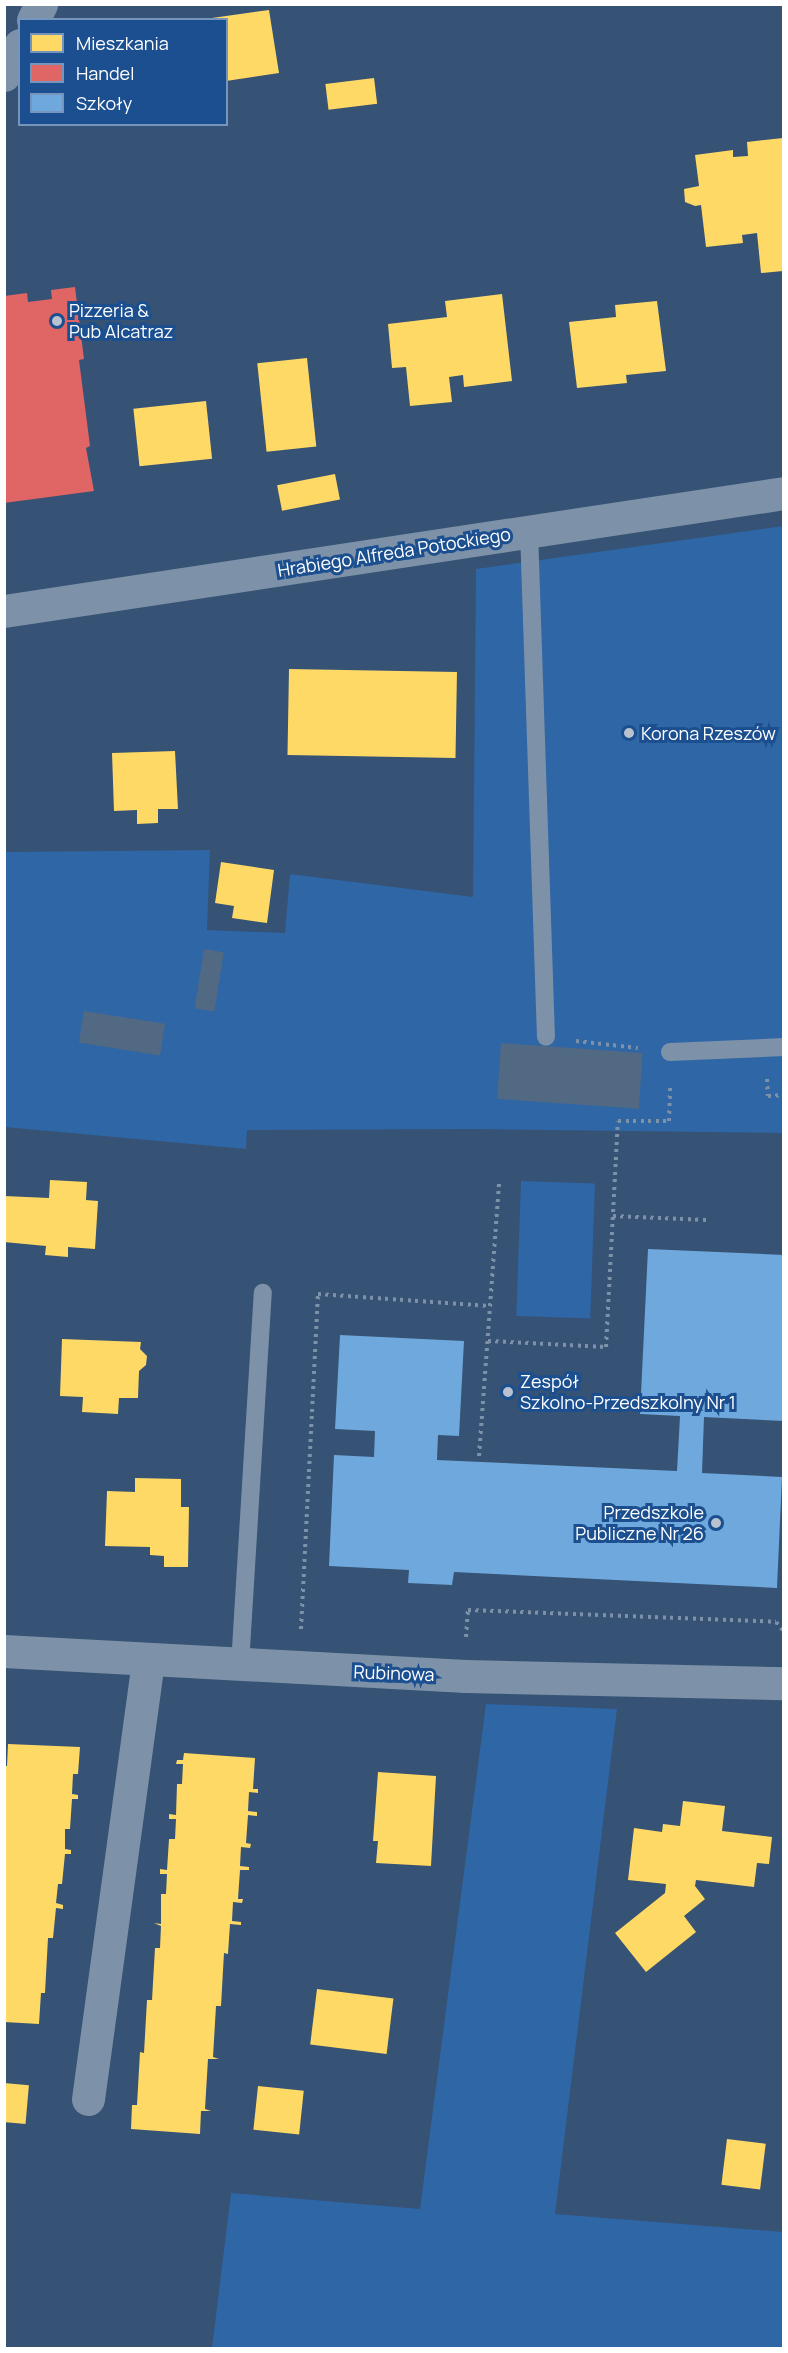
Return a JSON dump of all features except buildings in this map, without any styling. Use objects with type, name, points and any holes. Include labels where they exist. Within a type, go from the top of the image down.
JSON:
[{"type":"street","points":[[34,18],[41,4]]},
{"type":"street","points":[[4,75],[18,49]]},
{"type":"street","name":"Hrabiego Alfreda Potockiego","points":[[4,611],[783,493]]},
{"type":"street","name":"Rubinowa","points":[[4,1651],[299,1669],[465,1676],[783,1683]]},
{"type":"street","points":[[88,2099],[148,1660]]},
{"type":"lane","points":[[529,531],[546,1037]]},
{"type":"lane","points":[[670,1052],[783,1047]]},
{"type":"lane","points":[[240,1665],[263,1293]]},
{"type":"path","points":[[488,1341],[606,1347],[618,1121],[669,1121],[670,1052],[546,1037]]},
{"type":"path","points":[[479,1456],[499,1181]]},
{"type":"path","points":[[614,1216],[707,1220]]},
{"type":"path","points":[[299,1669],[318,1293],[490,1306]]},
{"type":"path","points":[[465,1676],[468,1610],[776,1622],[783,1632]]},
{"type":"shaded area","points":[[783,526],[783,1133],[473,1129],[247,1130],[246,1149],[5,1127],[4,852],[210,850],[207,930],[285,933],[290,874],[473,897],[476,569]]},
{"type":"shaded area","points":[[521,1181],[595,1184],[590,1319],[516,1316]]},
{"type":"shaded area","points":[[486,1704],[617,1709],[555,2214],[783,2232],[783,2348],[212,2348],[231,2193],[420,2209]]},
{"type":"place","name":"Pizzeria & Pub Alcatraz","points":[[57,321]]},
{"type":"place","name":"Korona Rzeszów","points":[[629,733]]},
{"type":"place","name":"Zespół Szkolno-Przedszkolny Nr 1","points":[[508,1392]]},
{"type":"place","name":"Przedszkole Publiczne Nr 26","points":[[716,1523]]}]
